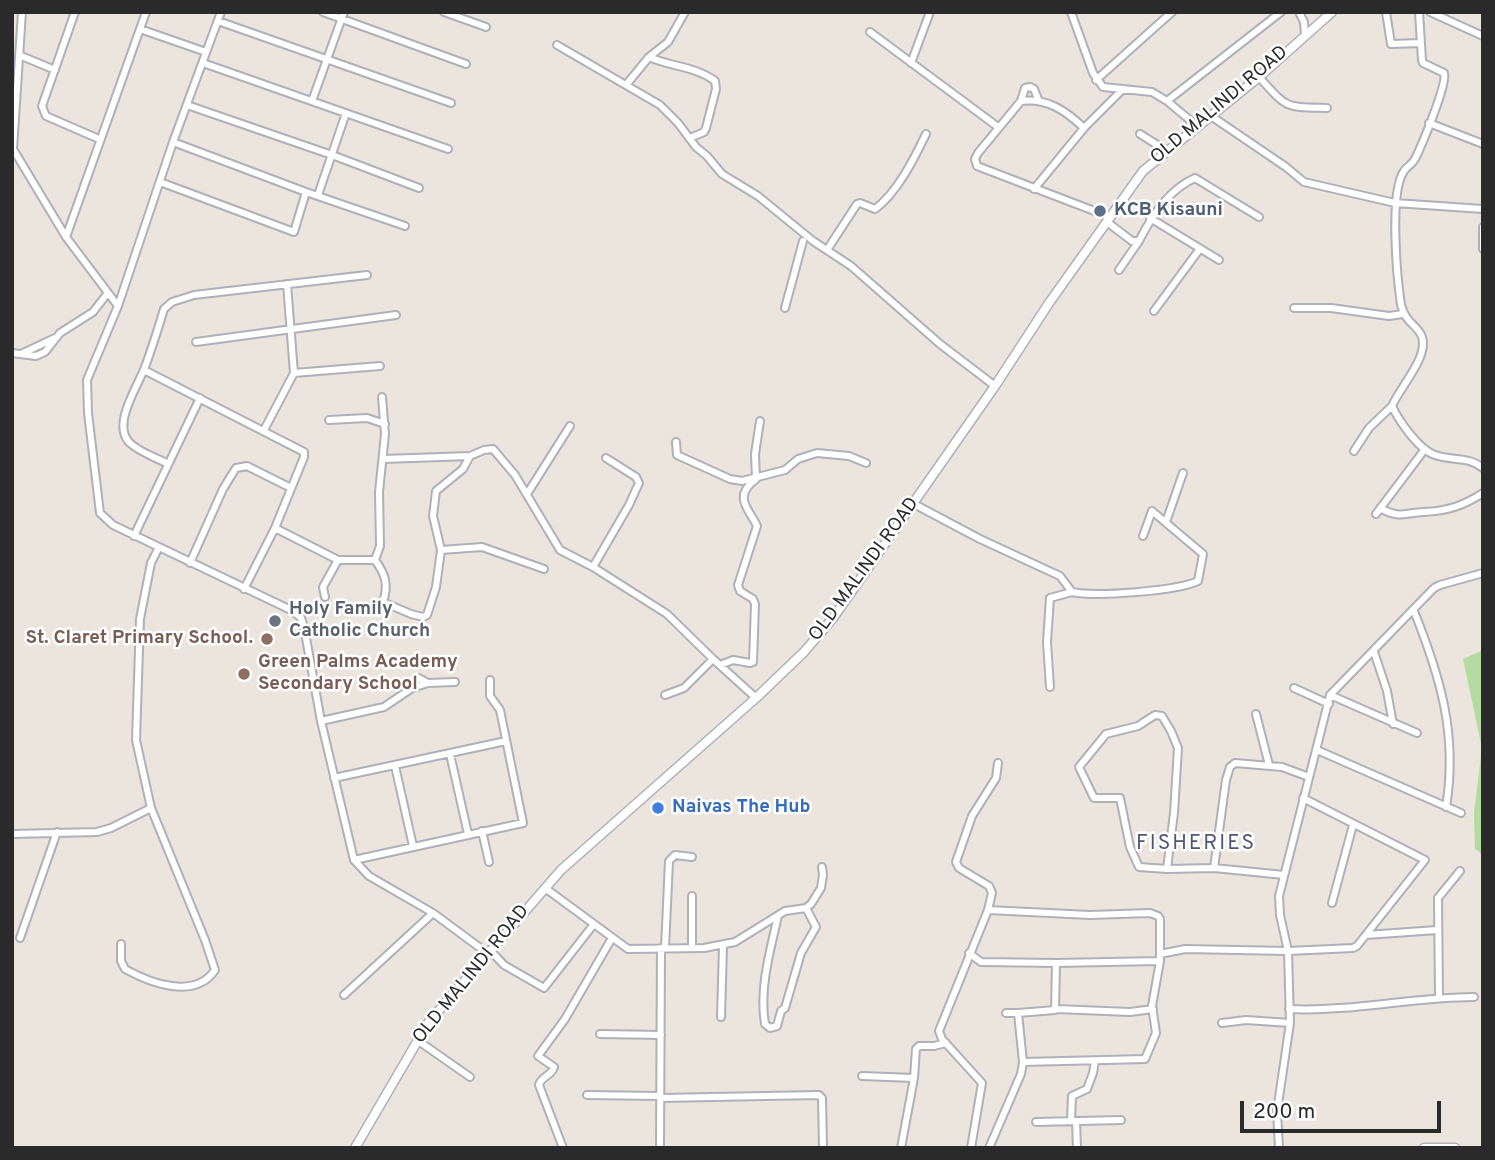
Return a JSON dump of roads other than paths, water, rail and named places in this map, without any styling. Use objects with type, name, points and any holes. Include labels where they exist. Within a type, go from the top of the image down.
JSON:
[{"type":"main road","name":"OLD MALINDI ROAD","points":[[355,1148],[428,1023],[570,860],[676,771],[756,698],[804,652],[833,618],[1143,171],[1259,77],[1332,12]]},
{"type":"main road","points":[[1424,1148],[1455,1148]]},
{"type":"street","points":[[22,12],[13,149],[66,237],[118,306]]},
{"type":"street","points":[[75,12],[42,106],[44,114],[99,139]]},
{"type":"street","points":[[66,237],[146,12]]},
{"type":"street","points":[[221,12],[173,142],[118,306],[87,380],[88,413],[100,513],[107,522],[293,611],[301,618],[321,721],[354,860],[369,876],[433,913],[504,965],[544,988],[594,924]]},
{"type":"street","points":[[323,12],[342,15],[466,64]]},
{"type":"street","points":[[444,12],[486,27]]},
{"type":"street","points":[[626,85],[649,57],[668,42],[685,12]]},
{"type":"street","points":[[911,62],[930,12]]},
{"type":"street","points":[[1070,12],[1097,80],[1103,87],[1152,92],[1197,126]]},
{"type":"street","points":[[1097,80],[1172,12]]},
{"type":"street","points":[[1167,101],[1281,12]]},
{"type":"street","points":[[1300,12],[1305,35]]},
{"type":"street","points":[[1386,12],[1391,44],[1420,43]]},
{"type":"street","points":[[1354,451],[1369,428],[1392,406],[1420,359],[1423,349],[1422,335],[1403,314],[1399,292],[1395,203],[1403,171],[1414,162],[1443,92],[1446,75],[1423,63],[1419,12]]},
{"type":"street","points":[[1430,12],[1483,36]]},
{"type":"street","points":[[312,101],[342,15]]},
{"type":"street","points":[[218,21],[451,103]]},
{"type":"street","points":[[140,29],[206,52]]},
{"type":"street","points":[[870,32],[998,127]]},
{"type":"street","points":[[557,45],[660,105],[722,174],[758,196],[851,266],[940,344],[995,386]]},
{"type":"street","points":[[19,55],[55,70]]},
{"type":"street","points":[[649,57],[668,65],[683,66],[715,81],[716,89],[706,128],[704,132],[690,138]]},
{"type":"street","points":[[203,62],[447,149]]},
{"type":"street","points":[[1259,77],[1290,107],[1327,108]]},
{"type":"street","points":[[1038,99],[1034,89],[1025,88],[1021,101],[978,153],[975,159],[977,166],[1109,219],[1132,241],[1139,241]]},
{"type":"street","points":[[1034,189],[1084,128],[1123,89]]},
{"type":"street","points":[[1021,101],[1038,99],[1071,116],[1084,128]]},
{"type":"street","points":[[187,105],[419,188]]},
{"type":"street","points":[[318,195],[346,113]]},
{"type":"street","points":[[1210,116],[1286,167],[1304,183],[1395,203],[1483,209]]},
{"type":"street","points":[[1429,122],[1483,144]]},
{"type":"street","points":[[827,250],[857,204],[875,209],[882,204],[926,134]]},
{"type":"street","points":[[1140,134],[1167,151]]},
{"type":"street","points":[[173,142],[405,226]]},
{"type":"street","points":[[1119,270],[1139,241],[1150,218],[1195,178],[1259,217]]},
{"type":"street","points":[[160,182],[294,232],[306,192]]},
{"type":"street","points":[[1150,218],[1219,260]]},
{"type":"street","points":[[1483,227],[1483,249]]},
{"type":"street","points":[[785,308],[803,241]]},
{"type":"street","points":[[1154,311],[1199,250]]},
{"type":"street","points":[[168,464],[130,444],[123,430],[128,401],[144,370],[164,309],[172,302],[194,295],[367,275]]},
{"type":"street","points":[[264,430],[294,373],[286,284]]},
{"type":"street","points":[[15,354],[42,354],[57,337],[93,312],[107,294]]},
{"type":"street","points":[[1294,309],[1331,308],[1389,316],[1403,314]]},
{"type":"street","points":[[196,342],[396,316]]},
{"type":"street","points":[[294,373],[380,366]]},
{"type":"street","points":[[144,370],[303,452],[304,457],[275,528],[244,589]]},
{"type":"street","points":[[375,560],[380,546],[379,492],[385,424],[382,397]]},
{"type":"street","points":[[134,536],[200,398]]},
{"type":"street","points":[[1392,406],[1400,421],[1425,449],[1434,455],[1474,461],[1483,468]]},
{"type":"street","points":[[329,420],[367,418],[385,424]]},
{"type":"street","points":[[756,479],[755,454],[760,421]]},
{"type":"street","points":[[527,494],[570,426]]},
{"type":"street","points":[[676,442],[676,453],[730,479],[742,481],[785,470],[798,459],[817,453],[849,456],[866,463]]},
{"type":"street","points":[[383,459],[470,456],[493,449],[510,467],[560,550],[593,566],[667,614],[756,698]]},
{"type":"street","points":[[1425,449],[1378,511],[1399,516],[1446,510],[1463,505],[1483,493]]},
{"type":"street","points":[[375,560],[387,584],[383,602],[425,617],[436,587],[441,550],[433,516],[436,491],[463,469],[470,456]]},
{"type":"street","points":[[593,566],[639,483],[636,478],[606,458]]},
{"type":"street","points":[[190,563],[223,489],[236,468],[247,466],[291,488]]},
{"type":"street","points":[[1166,522],[1183,473]]},
{"type":"street","points":[[720,665],[733,660],[753,662],[755,604],[740,592],[738,585],[757,526],[747,513],[744,496],[749,484],[756,479]]},
{"type":"street","points":[[914,504],[980,539],[1060,576],[1072,592]]},
{"type":"street","points":[[1050,687],[1047,642],[1049,598],[1072,592],[1108,594],[1150,590],[1198,581],[1203,554],[1153,511],[1143,537]]},
{"type":"street","points":[[275,528],[338,559],[375,560]]},
{"type":"street","points":[[121,944],[121,961],[125,969],[159,983],[178,987],[190,986],[215,970],[151,808],[136,740],[140,619],[150,564],[159,547]]},
{"type":"street","points":[[441,550],[482,547],[544,569]]},
{"type":"street","points":[[325,597],[323,587],[338,559]]},
{"type":"street","points":[[1279,1148],[1277,1111],[1290,1023],[1288,951],[1279,908],[1283,875],[1330,695],[1440,585],[1483,573]]},
{"type":"street","points":[[1414,611],[1433,660],[1450,738],[1446,807]]},
{"type":"street","points":[[1374,652],[1387,691],[1392,724]]},
{"type":"street","points":[[665,695],[684,688],[713,659]]},
{"type":"street","points":[[354,860],[482,831],[524,827],[500,710],[491,696],[490,680]]},
{"type":"street","points":[[321,721],[384,707],[412,688],[428,683],[455,682]]},
{"type":"street","points":[[1294,688],[1329,704]]},
{"type":"street","points":[[1330,695],[1417,733]]},
{"type":"street","points":[[1256,713],[1269,765]]},
{"type":"street","points":[[1167,869],[1178,748],[1162,716],[1155,715],[1138,726],[1106,734],[1079,767],[1094,798],[1120,798],[1130,847],[1139,867],[1167,869],[1214,868],[1283,875]]},
{"type":"street","points":[[334,778],[506,741]]},
{"type":"street","points":[[1317,750],[1461,813]]},
{"type":"street","points":[[450,754],[468,834]]},
{"type":"street","points":[[971,1148],[982,1083],[946,1043],[939,1031],[988,910],[991,888],[959,868],[956,862],[972,816],[996,778],[998,763]]},
{"type":"street","points":[[1214,868],[1230,767],[1235,763],[1269,765],[1309,777]]},
{"type":"street","points":[[395,765],[413,846]]},
{"type":"street","points":[[970,953],[981,962],[1056,963],[1160,957],[1185,949],[1288,951],[1353,948],[1425,860],[1303,798]]},
{"type":"street","points":[[12,834],[103,830],[151,808]]},
{"type":"street","points":[[1332,903],[1353,825]]},
{"type":"street","points":[[482,831],[489,862]]},
{"type":"street","points":[[20,938],[57,832]]},
{"type":"street","points":[[660,1148],[663,948],[669,861],[675,855],[692,857]]},
{"type":"street","points":[[545,888],[628,949],[723,946],[753,933],[792,909],[806,908],[821,888],[822,867]]},
{"type":"street","points":[[1439,997],[1438,898],[1460,870]]},
{"type":"street","points":[[691,948],[692,896]]},
{"type":"street","points":[[778,916],[770,949],[764,996],[765,1024],[770,1028],[777,1026],[780,1011],[785,1009],[801,953],[816,927],[806,908]]},
{"type":"street","points":[[988,910],[1090,915],[1155,914],[1160,919],[1160,957],[1153,1009],[1156,1032],[1145,1059],[1023,1062]]},
{"type":"street","points":[[344,995],[433,913]]},
{"type":"street","points":[[1366,935],[1437,930]]},
{"type":"street","points":[[563,1148],[539,1085],[541,1079],[551,1073],[554,1067],[538,1056],[565,1019],[612,938]]},
{"type":"street","points":[[721,1017],[723,946]]},
{"type":"street","points":[[1056,963],[1056,1009]]},
{"type":"street","points":[[1289,1009],[1439,997],[1474,997]]},
{"type":"street","points":[[1006,1013],[1050,1012],[1056,1009],[1130,1012],[1153,1009]]},
{"type":"street","points":[[989,1148],[1016,1087],[1023,1062],[1018,1013]]},
{"type":"street","points":[[1223,1023],[1246,1020],[1290,1023]]},
{"type":"street","points":[[600,1034],[661,1034]]},
{"type":"street","points":[[417,1040],[470,1077]]},
{"type":"street","points":[[901,1148],[914,1078],[916,1048],[946,1043]]},
{"type":"street","points":[[1077,1148],[1072,1096],[1087,1089],[1095,1061]]},
{"type":"street","points":[[862,1076],[914,1078]]},
{"type":"street","points":[[586,1095],[819,1095],[822,1098],[823,1148]]},
{"type":"street","points":[[1036,1122],[1121,1120]]},
{"type":"place","name":"KCB Kisauni","points":[[1100,211]]},
{"type":"place","name":"Holy Family Catholic Church","points":[[275,621]]},
{"type":"place","name":"St. Claret Primary School.","points":[[267,639]]},
{"type":"place","name":"Green Palms Academy Secondary School","points":[[244,674]]},
{"type":"place","name":"Naivas The Hub","points":[[658,808]]},
{"type":"district","name":"FISHERIES","points":[[1196,845]]}]
